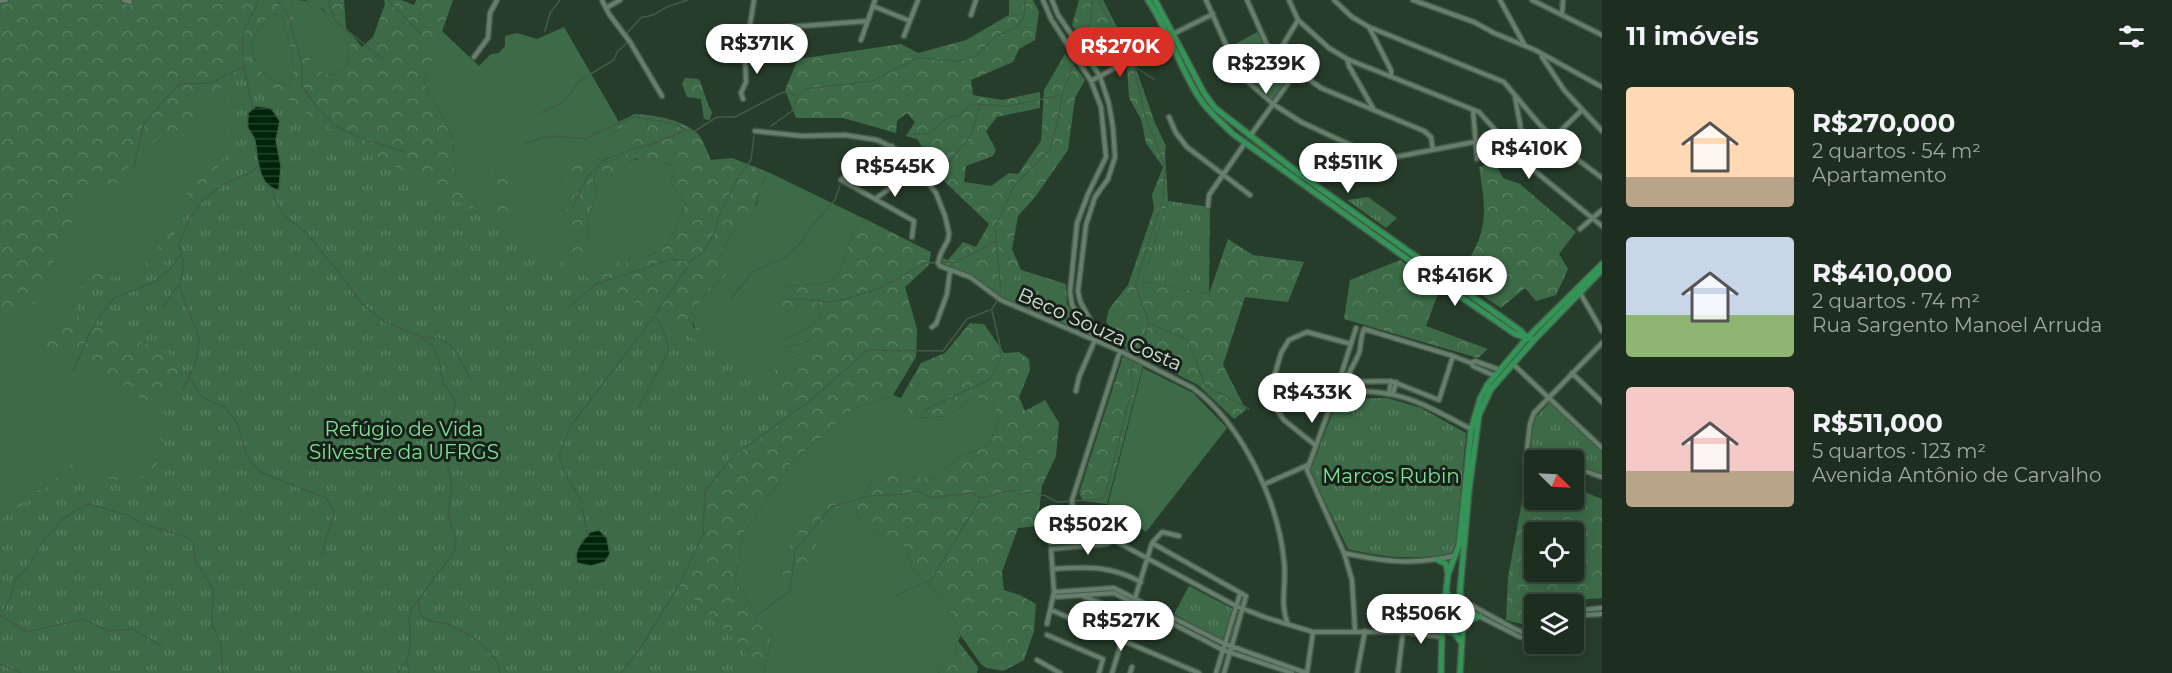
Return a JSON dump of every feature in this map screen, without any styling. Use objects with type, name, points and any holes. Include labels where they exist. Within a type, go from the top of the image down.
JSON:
[{"type":"main road","points":[[1148,0],[1198,96],[1210,112],[1238,138],[1442,284],[1527,338],[1534,340]]},
{"type":"main road","points":[[1155,0],[1204,93],[1215,108],[1301,175],[1447,278],[1518,332],[1535,330]]},
{"type":"main road","points":[[1238,138],[1245,139],[1250,136]]},
{"type":"main road","points":[[1245,143],[1250,140],[1257,142]]},
{"type":"main road","points":[[1460,673],[1463,630],[1460,600],[1463,553],[1479,415],[1491,389],[1513,363],[1527,338],[1602,264]]},
{"type":"main road","points":[[1441,673],[1442,633],[1448,574],[1459,545],[1471,430],[1480,399],[1500,370],[1522,348],[1534,340],[1602,270]]},
{"type":"main road","points":[[1442,284],[1447,278]]},
{"type":"main road","points":[[1518,332],[1522,348]]},
{"type":"main road","points":[[1455,556],[1463,553]]},
{"type":"main road","points":[[1438,560],[1446,564],[1448,574]]},
{"type":"main road","points":[[1446,592],[1452,602],[1461,607]]},
{"type":"main road","points":[[1463,630],[1470,620],[1480,616]]},
{"type":"main road","points":[[1442,633],[1454,633],[1461,643]]},
{"type":"street","points":[[0,1],[6,0]]},
{"type":"street","points":[[124,0],[130,2]]},
{"type":"street","points":[[602,0],[662,96]]},
{"type":"street","points":[[606,8],[620,0]]},
{"type":"street","points":[[743,99],[741,93],[746,82],[745,57],[754,0]]},
{"type":"street","points":[[861,40],[875,0]]},
{"type":"street","points":[[904,36],[918,0]]},
{"type":"street","points":[[970,15],[976,0]]},
{"type":"street","points":[[1043,0],[1051,20],[1091,81],[1101,107],[1105,129],[1106,157],[1077,223],[1070,292],[1072,305],[1095,340],[1079,377],[1076,391]]},
{"type":"street","points":[[1052,0],[1058,15],[1100,76],[1109,104],[1113,128],[1115,158],[1108,179],[1095,197],[1086,225],[1078,291],[1080,301],[1102,343]]},
{"type":"street","points":[[1206,0],[1240,72],[1273,104],[1301,122],[1355,147],[1369,163]]},
{"type":"street","points":[[1247,0],[1267,45],[1277,55],[1321,88],[1429,134],[1433,150]]},
{"type":"street","points":[[1289,0],[1298,20],[1329,48],[1347,58],[1479,112],[1525,163],[1602,226]]},
{"type":"street","points":[[1334,0],[1352,17],[1369,27],[1493,75],[1504,82],[1540,124],[1573,156],[1602,178]]},
{"type":"street","points":[[1413,0],[1474,22],[1535,50],[1602,87]]},
{"type":"street","points":[[1500,0],[1525,46]]},
{"type":"street","points":[[1532,0],[1602,35]]},
{"type":"street","points":[[1562,14],[1563,0]]},
{"type":"street","points":[[474,57],[488,38],[490,13],[495,1]]},
{"type":"street","points":[[873,6],[910,21]]},
{"type":"street","points":[[1173,34],[1213,14]]},
{"type":"street","points":[[1277,55],[1298,20]]},
{"type":"street","points":[[749,30],[868,21]]},
{"type":"street","points":[[1369,27],[1391,70],[1391,76]]},
{"type":"street","points":[[1535,50],[1545,59],[1564,90],[1581,111],[1602,131]]},
{"type":"street","points":[[1347,58],[1349,66],[1374,110]]},
{"type":"street","points":[[1091,81],[1129,60]]},
{"type":"street","points":[[1250,136],[1297,71]]},
{"type":"street","points":[[1515,97],[1525,163]]},
{"type":"street","points":[[1473,110],[1477,159]]},
{"type":"street","points":[[1554,137],[1581,111]]},
{"type":"street","points":[[1169,117],[1187,147],[1250,195]]},
{"type":"street","points":[[1105,129],[1113,128]]},
{"type":"street","points":[[755,131],[802,136],[845,135],[877,140],[906,153],[936,193],[949,232],[938,263],[950,271],[947,294],[936,325],[932,327]]},
{"type":"street","points":[[1301,175],[1474,142]]},
{"type":"street","points":[[1208,206],[1209,195],[1245,143]]},
{"type":"street","points":[[892,146],[859,163],[841,180],[914,222],[912,237]]},
{"type":"street","points":[[874,200],[918,168]]},
{"type":"street","points":[[1088,194],[1095,197]]},
{"type":"street","points":[[1580,230],[1602,210]]},
{"type":"street","name":"Beco Souza Costa","points":[[950,271],[970,277],[1001,300],[1120,351],[1193,388],[1232,426],[1264,484],[1283,552],[1285,570],[1282,603],[1288,624]]},
{"type":"street","points":[[1580,292],[1602,332]]},
{"type":"street","points":[[1355,631],[1352,580],[1344,553],[1308,474],[1308,465],[1336,391],[1356,328]]},
{"type":"street","points":[[1453,356],[1439,400],[1394,382],[1347,382],[1348,372],[1357,356],[1364,329],[1453,356],[1495,376]]},
{"type":"street","points":[[1315,445],[1284,420],[1277,410],[1271,388],[1281,353],[1289,340],[1307,333],[1351,344]]},
{"type":"street","points":[[1530,450],[1527,449],[1530,424],[1534,413],[1602,343]]},
{"type":"street","points":[[1120,351],[1072,500],[1073,514],[1078,521],[1242,609],[1313,632],[1403,632],[1409,628],[1442,633]]},
{"type":"street","points":[[1471,363],[1475,361],[1500,370]]},
{"type":"street","points":[[1513,363],[1602,448]]},
{"type":"street","points":[[1486,372],[1489,366]]},
{"type":"street","points":[[1572,374],[1602,402]]},
{"type":"street","points":[[1391,393],[1394,382]]},
{"type":"street","points":[[1336,391],[1362,390],[1391,393],[1424,404],[1471,430]]},
{"type":"street","points":[[1264,484],[1308,465]]},
{"type":"street","points":[[1584,471],[1602,477]]},
{"type":"street","points":[[1112,673],[1152,543],[1162,532],[1179,536]]},
{"type":"street","points":[[1047,624],[1054,594],[1051,549],[1107,544],[1114,540]]},
{"type":"street","points":[[1152,543],[1246,596],[1224,673]]},
{"type":"street","points":[[1344,553],[1378,560],[1412,563],[1455,556]]},
{"type":"street","points":[[1053,569],[1116,570],[1141,582]]},
{"type":"street","points":[[1054,594],[1114,588],[1230,650],[1292,673]]},
{"type":"street","points":[[1054,594],[1114,593],[1135,600]]},
{"type":"street","points":[[1216,673],[1240,594]]},
{"type":"street","points":[[1082,595],[1130,615]]},
{"type":"street","points":[[1460,600],[1524,632]]},
{"type":"street","points":[[1461,607],[1524,637]]},
{"type":"street","points":[[1584,610],[1602,608]]},
{"type":"street","points":[[1051,610],[1199,673]]},
{"type":"street","points":[[1584,616],[1602,614]]},
{"type":"street","points":[[1230,650],[1307,673],[1313,632]]},
{"type":"street","points":[[1358,673],[1365,632]]},
{"type":"street","points":[[1398,673],[1403,632]]},
{"type":"street","points":[[1047,635],[1103,659],[1099,673]]},
{"type":"street","points":[[1037,660],[1060,673]]},
{"type":"street","points":[[1130,673],[1132,667]]},
{"type":"green space","points":[[0,0],[244,66],[472,211],[474,200],[455,178],[453,137],[424,83],[442,31],[479,66],[491,54],[499,53],[505,46],[505,36],[517,33],[537,39],[564,27],[619,122],[592,134],[612,133],[633,119],[648,120],[646,131],[634,140],[626,154],[608,162],[598,159],[593,161],[593,168],[579,188],[587,243],[588,221],[597,188],[593,180],[597,170],[609,175],[625,171],[628,162],[640,159],[675,166],[671,183],[686,203],[667,243],[655,254],[632,255],[627,263],[606,263],[636,300],[634,304],[681,332],[688,319],[692,321],[694,329],[698,319],[692,314],[706,293],[726,276],[719,259],[737,221],[757,205],[759,189],[768,172],[865,219],[853,231],[840,270],[831,282],[784,287],[818,307],[822,315],[813,325],[781,342],[784,348],[811,340],[810,348],[762,378],[0,673]]},
{"type":"green space","points":[[0,0],[292,0],[292,14],[311,63],[323,73],[332,75],[344,69],[348,64],[347,54],[352,39],[347,32],[333,26],[323,9],[305,0],[344,0],[346,28],[362,47],[373,37],[385,4],[384,0],[401,0],[414,5],[416,0],[453,0],[424,83],[453,137],[455,178],[474,200],[472,215],[0,673],[0,516],[55,479],[70,465],[107,477],[144,475],[160,457],[162,407],[149,405],[120,382],[85,362],[74,348],[73,342],[46,351],[40,344],[73,316],[73,288],[98,271],[107,275],[151,261],[191,186],[227,151],[225,85],[195,101],[196,128],[164,133],[131,161],[121,182],[104,188],[92,184],[79,193],[79,206],[34,304],[23,310],[0,308]],"holes":[[[270,14],[282,15],[293,58],[289,86],[272,80],[261,71],[254,58],[251,41]]]},
{"type":"green space","points":[[292,0],[313,3],[322,9],[333,26],[347,32],[352,39],[347,54],[348,64],[344,69],[332,75],[323,73],[311,64],[292,15]]},
{"type":"green space","points":[[1009,0],[1033,0],[1039,12],[1035,40],[1019,49],[1013,62],[971,80],[973,95],[1002,100],[1040,92],[1040,108],[997,117],[986,131],[996,150],[993,156],[966,166],[964,182],[991,186],[1009,173],[1018,174],[1041,141],[1044,90],[1065,54],[1085,80],[1075,98],[1068,150],[1035,197],[1018,216],[1012,249],[1021,270],[1052,280],[998,296],[969,274],[951,270],[943,265],[942,258],[948,260],[963,242],[976,247],[989,224],[945,182],[917,139],[906,136],[915,122],[907,113],[897,121],[896,133],[843,118],[796,118],[785,90],[798,59],[901,44],[918,53],[966,40],[1009,15]]},
{"type":"green space","points":[[1079,0],[1103,0],[1131,54],[1121,60],[1105,45],[1090,50],[1072,25]]},
{"type":"green space","points":[[270,14],[282,15],[293,58],[289,86],[266,76],[254,58],[251,41]]},
{"type":"green space","points":[[1257,32],[1265,47],[1293,72],[1273,100],[1248,76],[1230,47]]},
{"type":"green space","points":[[1134,63],[1155,123],[1166,146],[1168,201],[1142,281],[1209,294],[1228,239],[1253,255],[1304,262],[1288,302],[1245,297],[1223,365],[1246,410],[1234,419],[1198,385],[1145,358],[1107,504],[1083,501],[1079,493],[1126,347],[1106,322],[1109,309],[1128,285],[1154,209],[1152,195],[1163,167],[1146,143],[1141,119],[1129,98],[1127,68]]},
{"type":"green space","name":"Refúgio de Vida Silvestre da UFRGS","points":[[244,66],[317,121],[806,404],[734,455],[705,491],[703,535],[679,585],[739,644],[757,673],[0,673],[0,522],[69,472],[114,480],[146,477],[162,457],[165,406],[180,371],[180,362],[174,356],[76,316],[76,290],[152,264],[228,152],[228,82]]},
{"type":"green space","points":[[685,78],[699,79],[712,112],[710,120],[704,119],[701,99],[687,97],[682,84]]},
{"type":"green space","points":[[635,114],[669,119],[692,129],[704,143],[711,160],[732,158],[768,172],[760,186],[754,210],[748,217],[737,221],[719,259],[728,262],[726,276],[706,293],[692,314],[698,319],[703,315],[707,319],[697,332],[692,321],[688,319],[676,344],[621,323],[636,300],[632,296],[609,305],[589,281],[604,264],[627,263],[632,255],[655,254],[667,243],[686,203],[671,183],[675,166],[663,162],[651,171],[637,158],[628,162],[626,171],[609,175],[597,170],[593,180],[597,188],[588,221],[587,243],[581,256],[574,255],[572,249],[579,240],[566,212],[572,196],[580,192],[579,188],[571,188],[563,177],[567,165],[575,160],[589,172],[593,168],[593,161],[597,159],[608,162],[626,154],[634,140],[646,131],[648,120],[630,120],[608,135],[592,137],[592,134]]},
{"type":"green space","points":[[1495,163],[1503,178],[1520,184],[1576,232],[1559,254],[1568,269],[1556,295],[1536,301],[1525,288],[1501,308],[1457,279],[1474,250],[1483,226],[1484,200],[1479,167]]},
{"type":"green space","points":[[497,168],[507,177],[522,176],[523,183],[510,195],[509,210],[502,220],[498,219],[494,183],[487,176],[488,172]]},
{"type":"green space","points":[[1368,197],[1397,218],[1386,228],[1347,200]]},
{"type":"green space","points":[[1168,201],[1210,207],[1209,294],[1142,281]]},
{"type":"green space","points":[[865,219],[931,252],[929,265],[905,287],[917,329],[916,357],[893,395],[855,408],[793,461],[743,534],[735,580],[757,617],[766,614],[772,633],[764,673],[615,673],[750,385],[810,348],[810,340],[784,348],[781,342],[813,325],[822,315],[818,307],[788,313],[776,306],[774,295],[784,287],[831,282],[840,270],[853,231]]},
{"type":"green space","points":[[1400,260],[1440,288],[1426,326],[1488,349],[1478,358],[1344,319],[1350,280]]},
{"type":"green space","points":[[1021,270],[1066,284],[1067,304],[1077,321],[1075,325],[1071,326],[998,296]]},
{"type":"green space","points":[[970,323],[984,324],[1004,353],[1019,352],[1029,359],[1030,370],[1019,397],[1025,411],[1045,400],[1059,423],[1056,456],[1042,486],[1037,526],[1018,528],[1002,572],[1004,590],[1020,595],[1036,604],[1034,631],[1024,660],[1003,671],[987,668],[981,664],[961,636],[944,598],[912,569],[908,553],[901,541],[876,534],[856,515],[857,508],[874,476],[891,466],[909,476],[933,479],[958,458],[989,445],[999,417],[992,403],[974,397],[948,416],[913,418],[901,398],[921,363],[945,353]]},
{"type":"green space","points":[[1143,368],[1193,393],[1227,428],[1146,532],[1108,504]]},
{"type":"green space","points":[[893,395],[901,398],[914,418],[948,416],[974,397],[992,403],[999,417],[989,445],[958,458],[933,479],[874,476],[857,508],[856,515],[876,534],[901,540],[908,553],[912,569],[944,598],[961,636],[956,644],[957,658],[944,663],[938,673],[764,673],[772,633],[757,617],[735,580],[743,534],[793,461],[855,408]]},
{"type":"green space","name":"Marcos Rubin","points":[[1387,398],[1421,408],[1466,433],[1455,553],[1427,557],[1401,557],[1348,549],[1310,471],[1338,399]]},
{"type":"green space","points":[[1550,402],[1602,452],[1602,474],[1584,468],[1584,450],[1526,448],[1536,417]]},
{"type":"green space","points":[[1524,491],[1524,510],[1584,510],[1584,492],[1602,499],[1602,598],[1584,601],[1584,594],[1524,594],[1524,625],[1506,620],[1508,577]]},
{"type":"green space","points":[[831,500],[846,501],[826,519],[814,550],[796,582],[779,572],[779,565],[803,525],[809,525]]},
{"type":"green space","points":[[1047,511],[1108,540],[1048,546]]},
{"type":"green space","points":[[1189,586],[1233,609],[1222,641],[1174,614]]},
{"type":"green space","points":[[958,641],[978,667],[977,673],[938,673],[944,663],[957,658],[956,644]]},
{"type":"shaded area","points":[[256,106],[271,108],[280,121],[276,140],[281,166],[279,190],[272,188],[263,177],[254,139],[248,128],[248,113]]},
{"type":"shaded area","points":[[599,530],[607,538],[610,554],[605,562],[591,566],[577,563],[576,554],[582,542],[590,532]]},
{"type":"waterway","points":[[253,109],[242,48],[246,26],[259,0]]},
{"type":"waterway","points":[[276,0],[287,13],[302,64],[302,86],[316,106],[334,125],[366,140],[406,152]]},
{"type":"waterway","points":[[328,0],[335,21],[383,59]]},
{"type":"waterway","points":[[388,0],[421,34]]},
{"type":"waterway","points":[[545,31],[550,13],[560,0]]},
{"type":"waterway","points":[[626,34],[642,17],[651,16],[687,0]]},
{"type":"waterway","points":[[525,143],[558,136],[585,139],[635,116],[675,124],[695,131],[717,117],[735,117],[783,92],[798,96],[805,89],[872,81],[918,58],[960,61],[977,55],[996,36],[1017,27],[1024,17],[1025,0]]},
{"type":"waterway","points":[[1077,55],[1091,19],[1092,0]]},
{"type":"waterway","points":[[1098,0],[1134,66],[1144,112],[1165,167],[1163,199],[1135,285],[1149,323],[1136,357]]},
{"type":"waterway","points":[[1128,53],[1156,38]]},
{"type":"waterway","points":[[540,113],[565,101],[579,81],[614,60],[617,52],[628,42]]},
{"type":"waterway","points":[[621,673],[641,647],[679,585],[703,535],[705,491],[734,455],[806,404],[868,350],[943,351],[967,319],[992,309],[1001,295],[995,227],[1014,186],[1050,149],[1062,95],[1075,59]]},
{"type":"waterway","points":[[134,167],[144,123],[179,84],[212,83],[244,66]]},
{"type":"waterway","points":[[1134,66],[1155,80]]},
{"type":"waterway","points":[[911,134],[927,134],[949,117],[961,115],[971,104],[1009,106],[1061,95]]},
{"type":"waterway","points":[[771,126],[792,111],[798,97]]},
{"type":"waterway","points":[[937,177],[971,135],[980,105]]},
{"type":"waterway","points":[[572,209],[588,176],[606,159],[650,145],[686,130]]},
{"type":"waterway","points":[[583,503],[568,479],[559,456],[570,427],[650,322],[691,261],[703,252],[715,232],[719,216],[738,178],[751,160],[754,136]]},
{"type":"waterway","points":[[183,389],[196,361],[199,338],[179,285],[184,266],[179,244],[189,220],[201,202],[224,184],[253,171],[259,165]]},
{"type":"waterway","points":[[731,298],[754,271],[784,258],[802,242],[809,229],[835,200],[840,185]]},
{"type":"waterway","points":[[273,189],[274,198],[283,215],[305,232],[362,304],[385,322],[421,337],[432,345],[439,360],[443,383],[456,401],[447,443],[447,461],[452,487],[448,514],[456,540],[454,552],[410,611],[410,649],[398,673]]},
{"type":"waterway","points":[[788,300],[826,302],[846,299],[882,287],[925,263],[956,262],[995,242]]},
{"type":"waterway","points":[[73,371],[95,322],[114,298],[156,281],[170,269],[181,254]]},
{"type":"waterway","points":[[567,309],[596,284],[672,259],[691,261]]},
{"type":"waterway","points":[[163,307],[178,286]]},
{"type":"waterway","points":[[923,411],[990,379],[1001,359],[992,311]]},
{"type":"waterway","points":[[639,407],[669,350],[656,317]]},
{"type":"waterway","points":[[1149,323],[1188,340],[1205,385],[1249,409]]},
{"type":"waterway","points":[[424,337],[436,338],[451,345],[472,381]]},
{"type":"waterway","points":[[755,617],[790,591],[795,551],[831,507],[868,496],[907,494],[917,491],[932,498],[971,493],[982,498],[1011,490],[1020,495],[1029,492],[1046,496],[1057,502],[1102,499],[1106,493],[1133,384],[1131,370],[1134,361]]},
{"type":"waterway","points":[[190,378],[202,397],[225,407],[237,423],[247,456],[260,472],[326,498],[334,511],[321,557]]},
{"type":"waterway","points":[[896,595],[931,580],[981,498]]},
{"type":"waterway","points":[[0,611],[3,611],[10,599],[16,579],[28,567],[42,542],[65,517],[88,504],[128,515],[141,523],[186,537],[193,543],[195,561],[213,589],[212,625],[221,643],[223,673]]},
{"type":"waterway","points":[[582,508],[588,536]]},
{"type":"waterway","points":[[418,600],[423,617],[447,624],[480,643],[493,656],[500,673]]},
{"type":"waterway","points":[[0,615],[27,632],[83,619],[108,631],[132,629],[162,646]]},
{"type":"waterway","points":[[407,662],[409,673]]},
{"type":"waterway","points":[[0,664],[21,673]]}]
